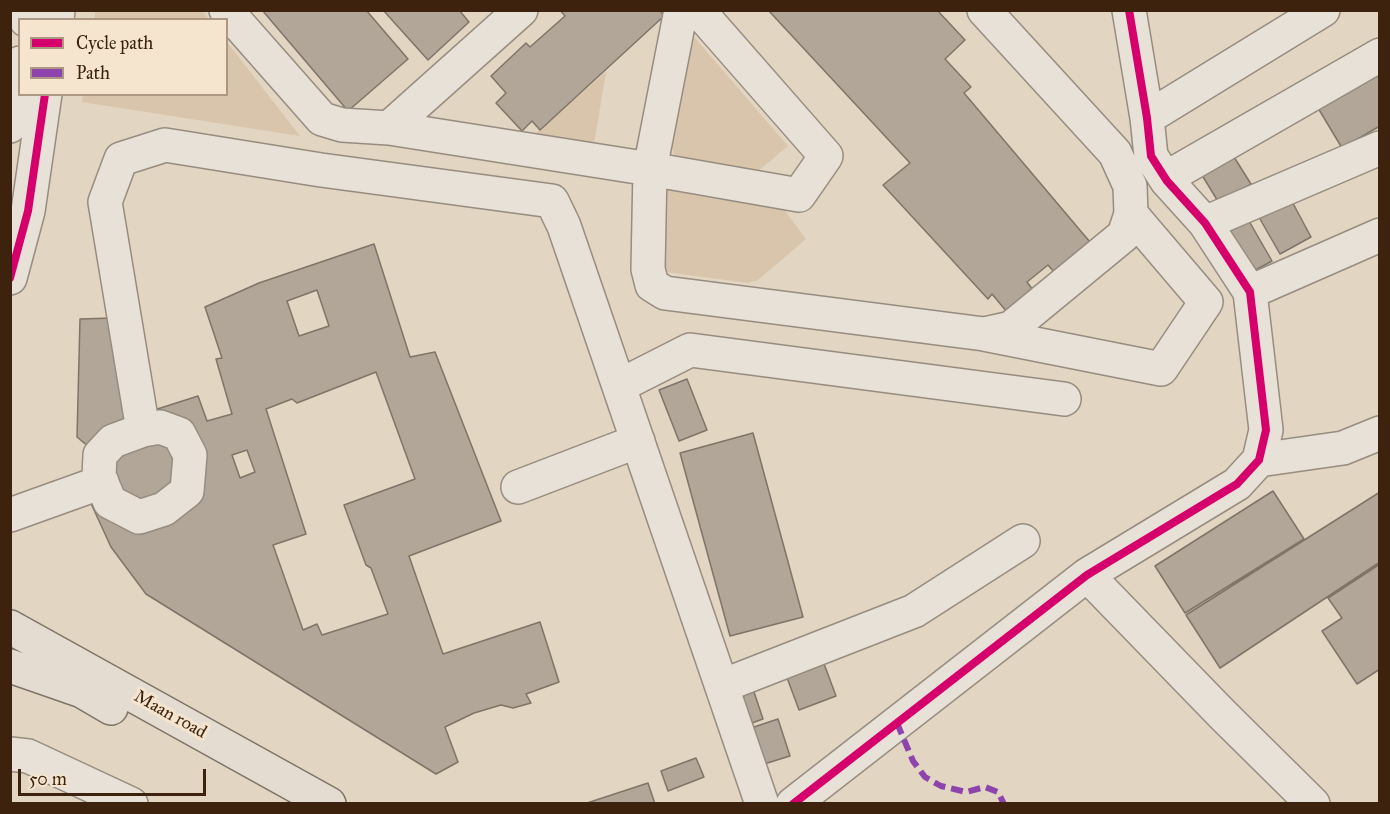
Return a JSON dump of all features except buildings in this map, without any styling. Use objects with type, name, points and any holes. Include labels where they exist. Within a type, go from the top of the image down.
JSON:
[{"type":"main road","name":"Maan road","points":[[10,627],[329,804]]},
{"type":"main road","name":"Maan road","points":[[10,666],[82,692],[284,804]]},
{"type":"street","points":[[226,10],[322,119],[342,125],[389,128],[799,195],[826,156],[684,11]]},
{"type":"street","points":[[389,128],[521,10]]},
{"type":"street","points":[[793,804],[1087,575],[1237,484],[1259,460],[1266,430],[1250,292],[1205,223],[1166,178],[1151,156],[1129,10]]},
{"type":"street","points":[[1147,118],[1323,10]]},
{"type":"street","points":[[684,11],[650,169],[648,269],[652,285],[665,293],[984,334],[1161,369],[1206,302],[1131,214]]},
{"type":"street","points":[[984,334],[1011,328],[1020,321],[1124,235],[1131,214],[1130,186],[1115,153],[991,13]]},
{"type":"street","points":[[1166,178],[1380,55]]},
{"type":"street","points":[[10,126],[18,76]]},
{"type":"street","points":[[10,278],[27,211],[45,96]]},
{"type":"street","points":[[143,430],[105,202],[121,159],[165,145],[321,170],[552,201],[564,226],[620,386],[762,804]]},
{"type":"street","points":[[1205,223],[1380,148]]},
{"type":"street","points":[[1250,292],[1380,235]]},
{"type":"street","points":[[620,386],[690,350],[1064,399]]},
{"type":"street","points":[[160,427],[179,434],[190,455],[187,491],[164,509],[139,517],[110,502],[99,476],[100,455],[113,441],[143,430],[160,427]]},
{"type":"street","points":[[1259,460],[1343,448],[1380,433]]},
{"type":"street","points":[[518,487],[638,441]]},
{"type":"street","points":[[10,515],[102,482]]},
{"type":"street","points":[[722,686],[914,611],[1023,541]]},
{"type":"street","points":[[1087,575],[1313,804]]},
{"type":"street","points":[[10,754],[28,756],[80,791],[131,804]]},
{"type":"shaded area","points":[[96,10],[202,11],[208,18],[94,18]]},
{"type":"shaded area","points":[[694,37],[788,146],[752,176],[678,159],[674,154],[671,144]]},
{"type":"shaded area","points":[[228,43],[300,136],[82,102],[83,96],[228,96]]},
{"type":"shaded area","points":[[606,72],[593,150],[530,138]]},
{"type":"shaded area","points":[[678,186],[783,208],[806,239],[758,280],[748,283],[665,272],[657,265],[662,196],[668,189]]},
{"type":"marked path","points":[[897,723],[913,761],[925,777],[941,786],[966,792],[985,787],[998,792],[1004,804]]},
{"type":"cycle path","points":[[793,804],[1087,575],[1237,484],[1259,460],[1266,430],[1250,292],[1205,223],[1167,181],[1151,156],[1129,10]]},
{"type":"cycle path","points":[[10,278],[28,211],[45,96]]}]
